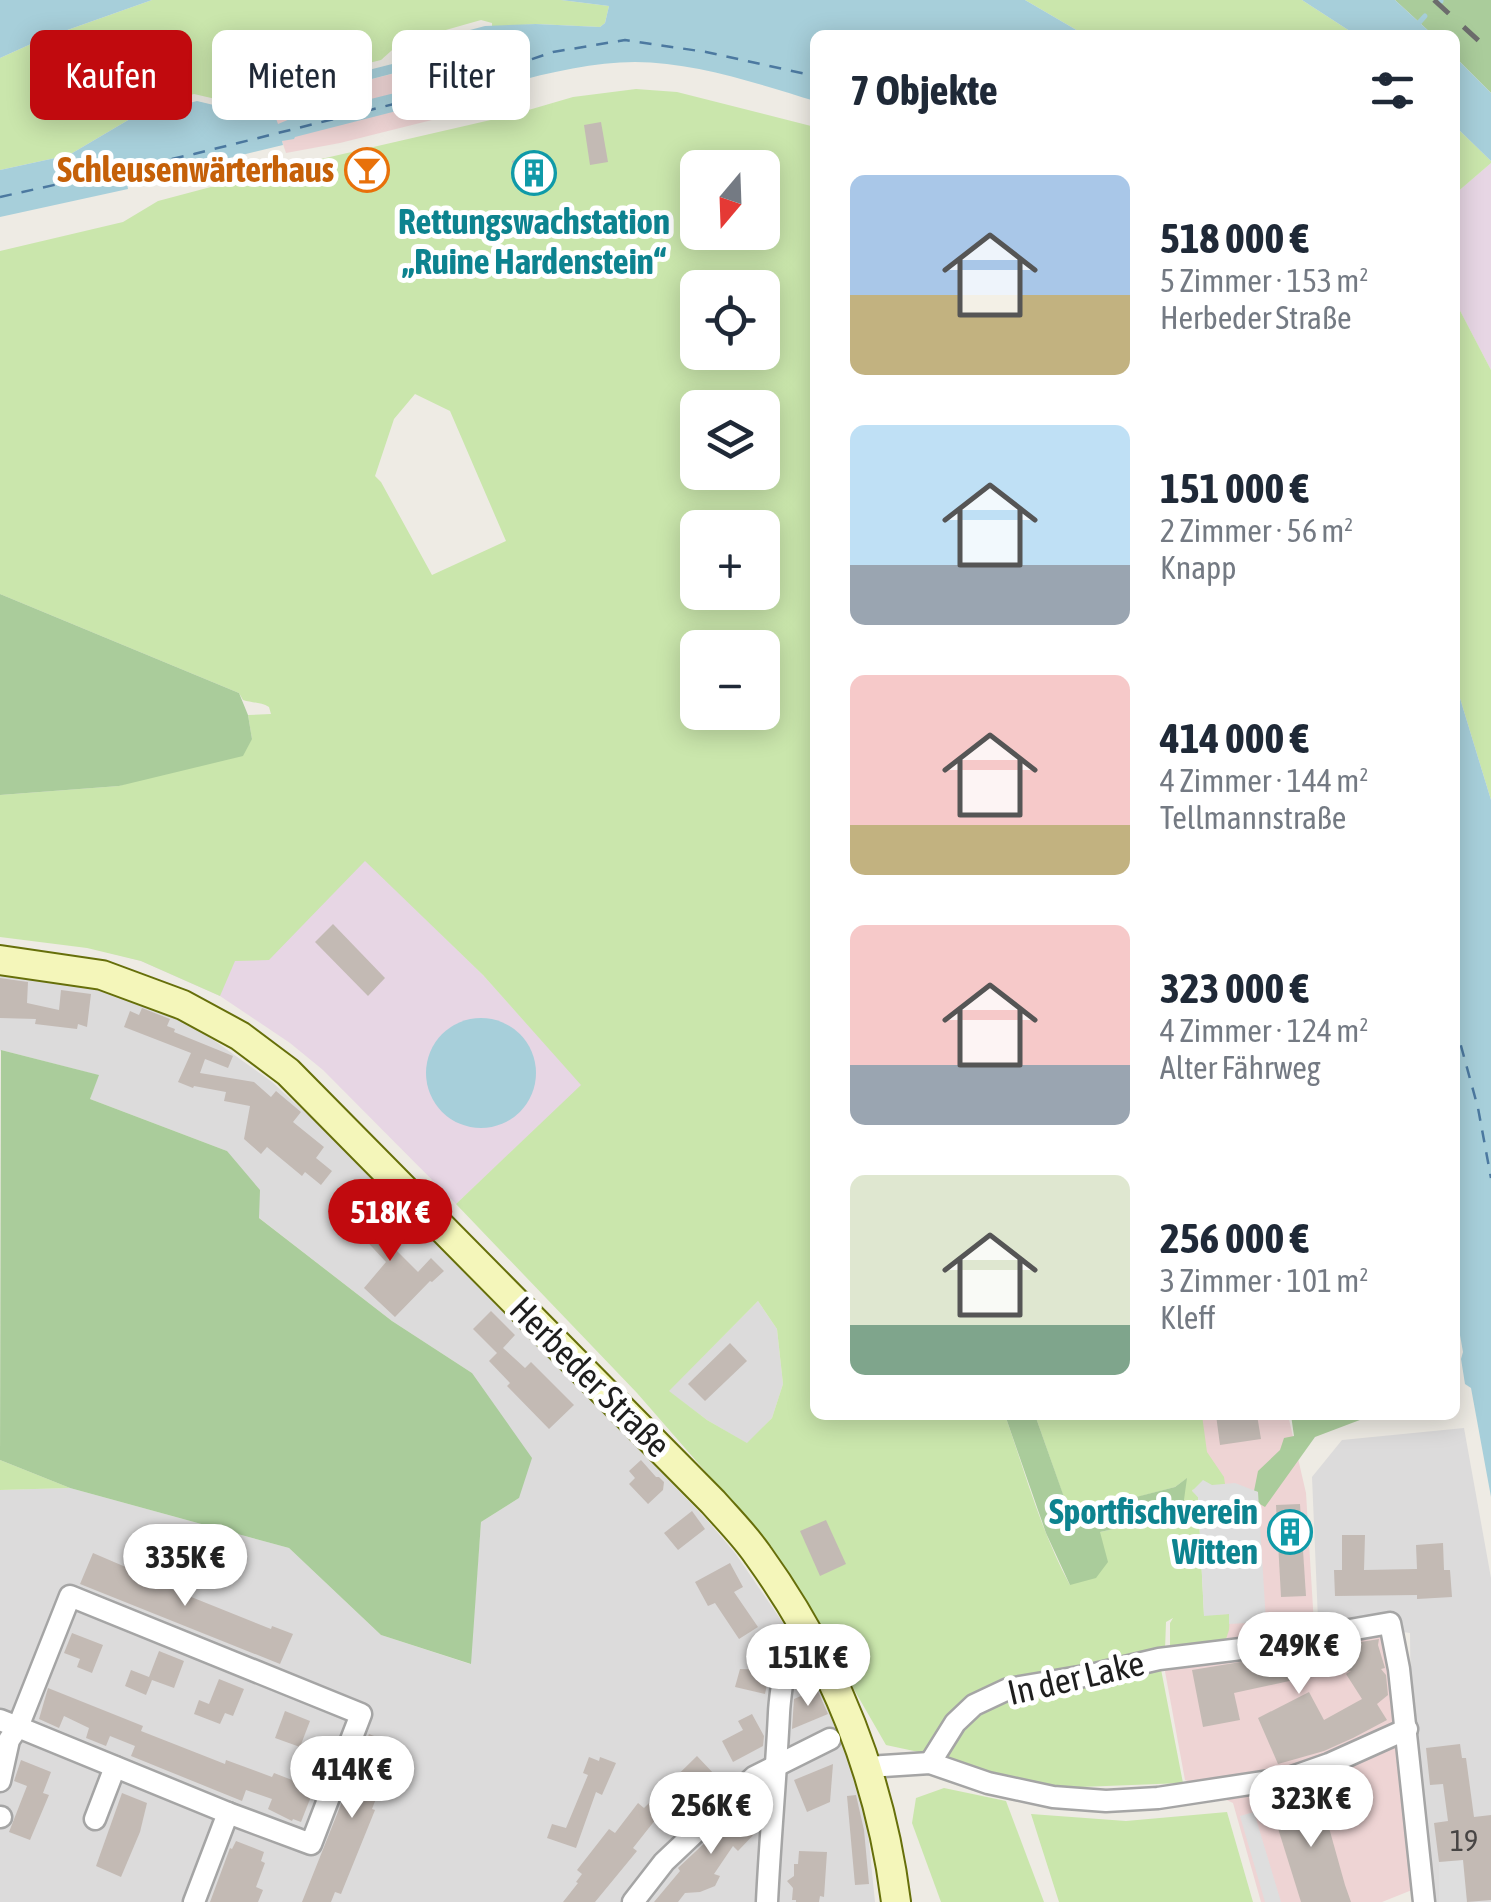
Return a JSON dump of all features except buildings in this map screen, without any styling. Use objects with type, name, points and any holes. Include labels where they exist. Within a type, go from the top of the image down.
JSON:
[{"type":"main road","name":"Herbeder Straße","points":[[0,960],[102,975],[183,1005],[240,1036],[288,1072],[676,1464],[757,1553],[818,1650],[868,1767],[896,1902]]},
{"type":"street","points":[[0,1781],[9,1724],[70,1596],[361,1714],[311,1844],[9,1724]]},
{"type":"street","name":"In der Lake","points":[[930,1763],[955,1723],[974,1705],[1008,1689],[1158,1659],[1390,1622],[1400,1669],[1424,1902]]},
{"type":"street","points":[[767,1902],[779,1708],[786,1661],[782,1644]]},
{"type":"street","points":[[868,1767],[930,1763],[1053,1798],[1158,1798],[1288,1778],[1407,1728]]},
{"type":"street","points":[[634,1902],[664,1862],[754,1777],[830,1738]]},
{"type":"street","points":[[96,1819],[115,1768]]},
{"type":"street","points":[[194,1902],[228,1813]]},
{"type":"shaded area","points":[[392,74],[392,120],[432,120],[286,153],[283,123],[277,125],[275,120],[372,120],[372,79]]},
{"type":"shaded area","points":[[1491,163],[1491,370],[1460,311],[1460,190]]},
{"type":"shaded area","points":[[365,860],[483,975],[582,1085],[456,1204],[323,1070],[220,996],[141,961],[21,930]]},
{"type":"shaded area","points":[[0,974],[92,988],[163,1009],[272,1082],[485,1289],[707,1520],[735,1553],[794,1639],[835,1719],[853,1765],[867,1822],[875,1902],[0,1902],[0,1490],[70,1488],[289,1548],[381,1635],[470,1664],[481,1522],[519,1498],[472,1373],[392,1321],[258,1217],[227,1151],[90,1099],[98,1075],[0,1052]]},
{"type":"shaded area","points":[[758,1301],[777,1329],[783,1384],[772,1418],[748,1444],[668,1391]]},
{"type":"shaded area","points":[[1198,1420],[1289,1420],[1306,1493],[1315,1641],[1375,1630],[1392,1646],[1412,1890],[1382,1902],[1261,1902],[1233,1803],[1185,1780],[1164,1666],[1209,1658]]},
{"type":"shaded area","points":[[1464,1428],[1491,1578],[1491,1902],[1413,1902],[1410,1633],[1318,1620],[1312,1477],[1342,1440]]},
{"type":"shaded area","points":[[1203,1480],[1212,1485],[1235,1483],[1258,1492],[1266,1622],[1229,1624],[1229,1614],[1204,1616],[1198,1497],[1192,1491]]},
{"type":"shaded area","points":[[1254,1812],[1281,1902],[1265,1902],[1240,1816]]},
{"type":"shaded area","points":[[1465,1860],[1467,1902],[1439,1902],[1439,1862]]},
{"type":"green space","points":[[152,0],[561,0],[609,6],[605,23],[600,27],[492,27],[492,23],[481,20],[446,30],[392,30],[392,50],[372,62],[372,30],[212,30],[212,98],[192,95],[192,30],[67,30]]},
{"type":"green space","points":[[1025,0],[1302,0],[1348,30],[1076,30]]},
{"type":"green space","points":[[1395,0],[1491,0],[1491,93],[1460,62],[1460,30],[1428,30]]},
{"type":"green space","points":[[30,44],[30,120],[128,120],[69,155],[0,170],[0,58]]},
{"type":"green space","points":[[636,89],[677,92],[810,126],[810,1420],[1007,1420],[1042,1523],[1070,1585],[1100,1532],[1181,1514],[1186,1479],[1175,1487],[1070,1515],[1037,1420],[1203,1420],[1207,1452],[1225,1484],[1192,1490],[1198,1497],[1204,1615],[1230,1614],[1225,1642],[1184,1650],[1170,1646],[1173,1618],[1166,1622],[1165,1650],[1159,1659],[1183,1783],[1055,1788],[886,1745],[773,1549],[637,1393],[456,1204],[581,1085],[483,975],[365,861],[269,960],[235,961],[220,996],[141,961],[87,948],[0,937],[0,795],[119,786],[252,739],[248,715],[271,714],[269,707],[243,700],[239,693],[0,594],[0,251],[123,222],[158,201],[491,120],[530,120],[530,110],[573,97]],"holes":[[[415,394],[450,411],[506,541],[432,575],[375,476],[394,419]],[[758,1301],[777,1329],[783,1384],[772,1418],[747,1443],[707,1420],[669,1391]]]},
{"type":"green space","points":[[1460,131],[1491,161],[1460,190]]},
{"type":"green space","points":[[1460,311],[1491,370],[1491,800],[1460,698]]},
{"type":"green space","points":[[0,594],[239,693],[252,739],[243,756],[119,786],[0,795]]},
{"type":"green space","points":[[1,1050],[99,1075],[90,1099],[227,1151],[260,1190],[259,1218],[392,1321],[472,1373],[532,1458],[519,1498],[481,1522],[471,1664],[381,1635],[289,1548],[70,1488],[0,1460]]},
{"type":"green space","points":[[1007,1420],[1037,1420],[1070,1514],[1175,1487],[1187,1478],[1182,1514],[1100,1532],[1108,1562],[1096,1578],[1070,1585],[1046,1533]]},
{"type":"green space","points":[[1292,1420],[1360,1420],[1315,1437],[1265,1507],[1258,1503],[1258,1492],[1254,1491],[1258,1471],[1280,1450],[1284,1438],[1294,1436]]},
{"type":"green space","points":[[0,1460],[70,1488],[0,1490]]},
{"type":"green space","points":[[944,1788],[1006,1801],[1044,1902],[941,1902],[912,1823],[916,1798]]},
{"type":"green space","points":[[1227,1812],[1253,1902],[1059,1902],[1031,1814],[1126,1821]]},
{"type":"water","points":[[0,0],[152,0],[67,30],[30,30],[30,44],[0,58]]},
{"type":"water","points":[[561,0],[1025,0],[1076,30],[810,30],[810,100],[726,75],[657,63],[610,63],[530,78],[530,30],[470,30],[536,24],[600,27],[605,23],[609,6]]},
{"type":"water","points":[[1302,0],[1395,0],[1428,30],[1348,30]]},
{"type":"water","points":[[1460,62],[1491,93],[1491,161],[1460,131]]},
{"type":"water","points":[[392,64],[392,74],[372,79],[372,69]]},
{"type":"water","points":[[392,94],[392,112],[372,117],[372,99]]},
{"type":"water","points":[[192,102],[212,105],[212,120],[277,120],[278,124],[288,120],[361,120],[282,141],[283,145],[127,183],[128,189],[0,217],[0,170],[69,155],[128,120],[192,120]]},
{"type":"water","points":[[1460,698],[1491,800],[1491,1497],[1471,1388],[1465,1384]]},
{"type":"water","points":[[481,1018],[502,1023],[520,1034],[531,1052],[536,1073],[531,1094],[520,1112],[502,1123],[481,1128],[460,1123],[442,1112],[431,1094],[426,1073],[431,1052],[442,1034],[460,1023]]},
{"type":"waterway","points":[[1412,30],[1425,16]]},
{"type":"ferry route","points":[[0,197],[418,98],[553,52],[625,40],[706,52],[810,75]]},
{"type":"ferry route","points":[[1460,1042],[1491,1178]]},
{"type":"railway","points":[[1434,0],[1491,52]]},
{"type":"place","name":"Schleusenwärterhaus","points":[[367,170]]},
{"type":"place","name":"Rettungswachstation „Ruine Hardenstein“","points":[[534,173]]},
{"type":"place","name":"Sportfischverein Witten","points":[[1290,1532]]}]
